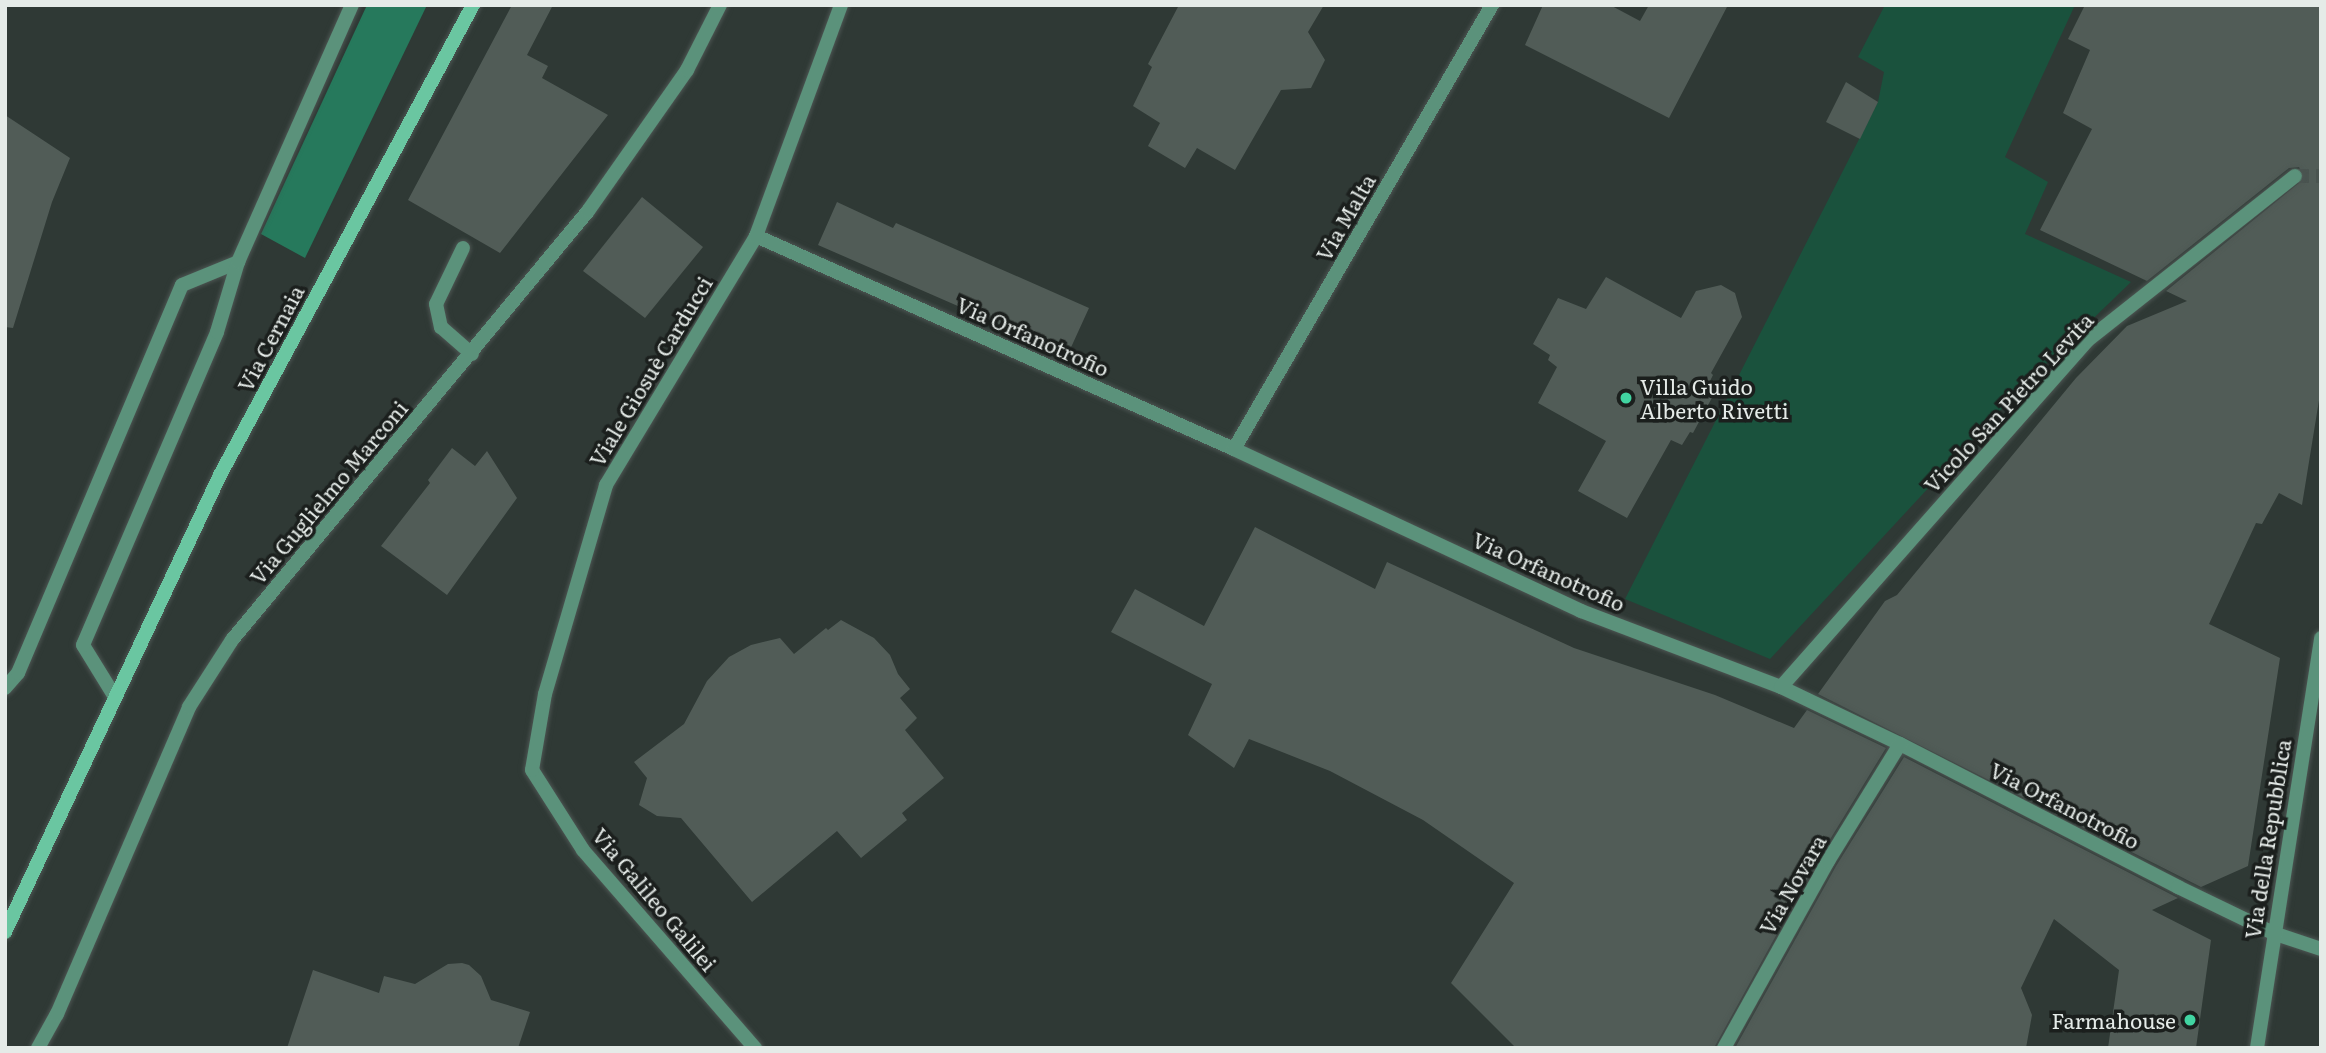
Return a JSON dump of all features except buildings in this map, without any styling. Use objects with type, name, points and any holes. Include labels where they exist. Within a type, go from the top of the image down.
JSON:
[{"type":"main road","name":"Via Cernaia","points":[[5,932],[220,475],[473,5]]},
{"type":"street","points":[[115,697],[83,645],[218,332],[238,262],[352,5]]},
{"type":"street","name":"Via Guglielmo Marconi","points":[[38,1048],[57,1014],[189,707],[232,640],[588,211],[687,71],[720,5]]},
{"type":"street","name":"Viale Giosuè Carducci","points":[[533,770],[545,694],[606,485],[756,236],[841,5]]},
{"type":"street","name":"Via Malta","points":[[1234,449],[1492,5]]},
{"type":"street","name":"Vicolo San Pietro Levita","points":[[1781,687],[2088,340],[2295,176]]},
{"type":"street","name":"Via Orfanotrofio","points":[[756,236],[1234,449],[1581,611],[1781,687],[1900,744],[2273,933],[2321,949]]},
{"type":"street","points":[[463,248],[436,304],[441,327],[472,354]]},
{"type":"street","points":[[5,688],[18,673],[182,285],[238,262]]},
{"type":"street","name":"Via della Repubblica","points":[[2257,1048],[2321,638]]},
{"type":"street","name":"Via Novara","points":[[1724,1048],[1828,860],[1900,744]]},
{"type":"street","name":"Via Galileo Galilei","points":[[533,770],[583,850],[755,1048]]},
{"type":"green space","points":[[367,5],[427,5],[305,258],[261,234]]},
{"type":"green space","points":[[1885,5],[2075,5],[2005,157],[2048,182],[2025,234],[2131,282],[2020,389],[1770,659],[1625,599],[1878,102],[1884,72],[1858,57]]},
{"type":"tunnel","points":[[2295,176],[2321,176]]},
{"type":"place","name":"Villa Guido Alberto Rivetti","points":[[1626,398]]},
{"type":"place","name":"Farmahouse","points":[[2190,1020]]}]
